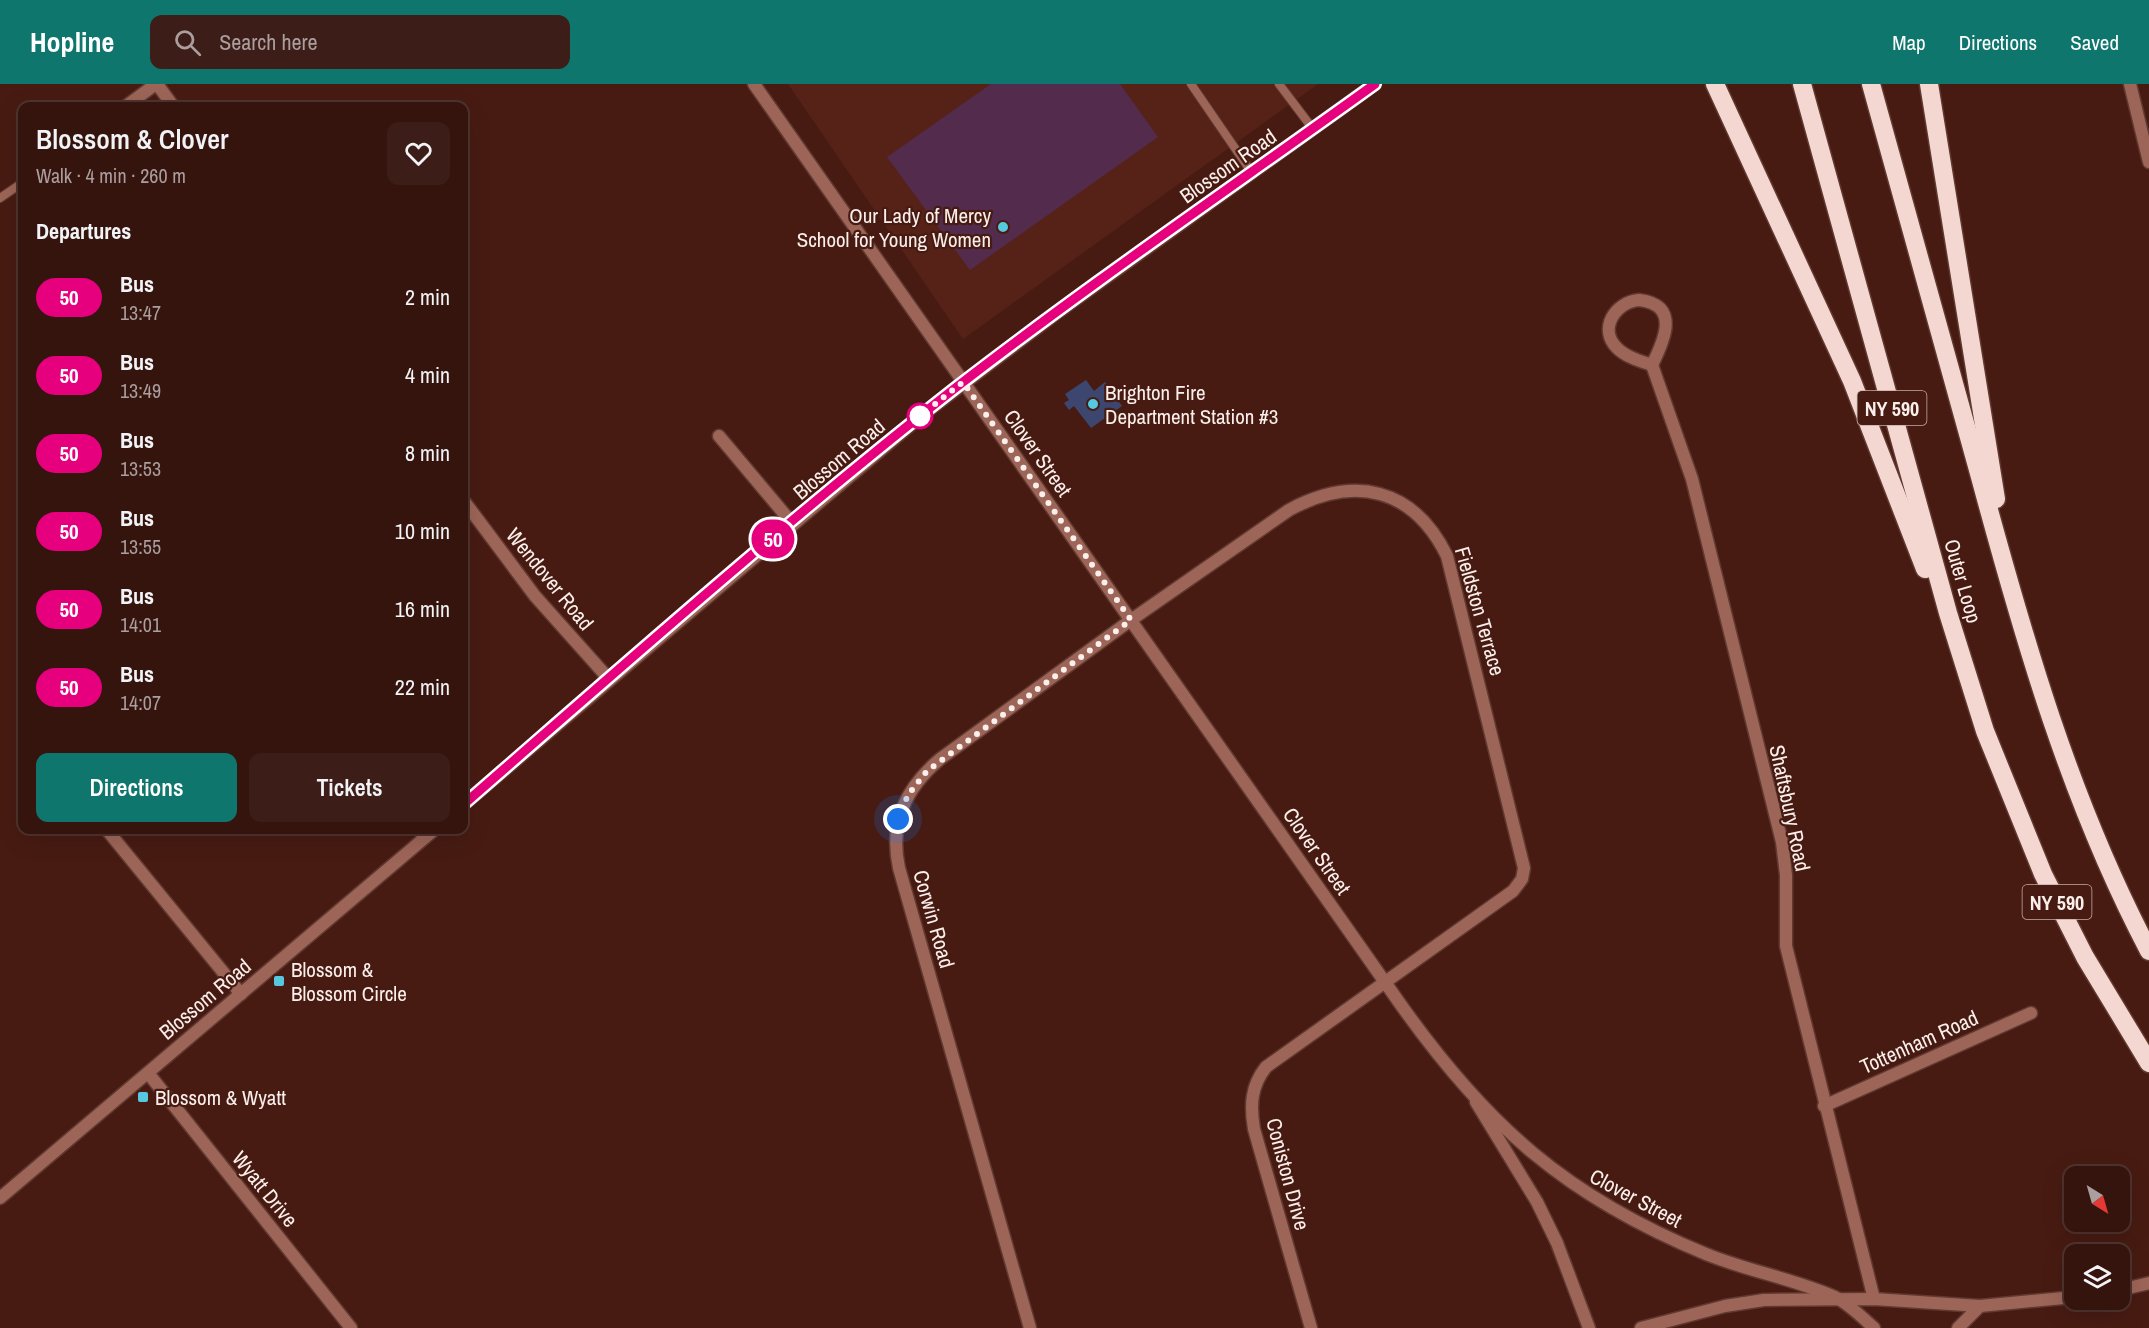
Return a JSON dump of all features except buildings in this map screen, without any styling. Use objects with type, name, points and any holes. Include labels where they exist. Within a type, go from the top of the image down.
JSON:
[{"type":"highway","points":[[1715,84],[1866,413],[1985,731]]},
{"type":"highway","name":"Outer Loop","points":[[1802,84],[1945,601],[1985,731],[2018,818],[2047,883],[2090,966],[2149,1063]]},
{"type":"highway","name":"NY 590","points":[[1871,84],[2011,592]]},
{"type":"highway","points":[[1929,84],[2011,592]]},
{"type":"highway","name":"Outer Loop","points":[[2011,592],[2047,708],[2078,795],[2114,880],[2149,951]]},
{"type":"street","points":[[131,102],[156,84],[170,102]]},
{"type":"street","name":"Clover Street","points":[[754,84],[1419,1030],[1472,1095],[1545,1165],[1607,1207],[1656,1234],[1719,1260],[1836,1298],[1980,1306],[2064,1298]]},
{"type":"street","name":"Blossom Road","points":[[468,801],[792,523],[963,382],[1375,84]]},
{"type":"street","points":[[2130,84],[2149,162]]},
{"type":"street","points":[[1639,300],[1653,304],[1665,319],[1665,339],[1652,365],[1627,355],[1611,339],[1609,329],[1612,317],[1616,310],[1629,301],[1639,300]]},
{"type":"street","name":"Shaftsbury Road","points":[[1652,365],[1692,479],[1782,842],[1786,875],[1786,946],[1824,1106],[1874,1299]]},
{"type":"street","points":[[719,436],[792,523]]},
{"type":"street","name":"Fieldston Terrace","points":[[1131,620],[1308,499],[1337,491],[1360,490],[1381,494],[1400,501],[1420,516],[1433,531],[1451,567],[1524,868],[1522,879],[1513,891],[1384,982]]},
{"type":"street","name":"Wendover Road","points":[[468,506],[535,596],[609,679]]},
{"type":"street","name":"Corwin Road","points":[[1030,1328],[899,868],[896,831],[908,795],[927,771],[1131,620]]},
{"type":"street","points":[[110,834],[241,994]]},
{"type":"street","name":"Blossom Road","points":[[0,1198],[241,994],[424,834]]},
{"type":"street","name":"Coniston Drive","points":[[1311,1328],[1258,1145],[1251,1111],[1252,1095],[1266,1067],[1384,982]]},
{"type":"street","name":"Tottenham Road","points":[[1824,1106],[2031,1013]]},
{"type":"street","name":"Wyatt Drive","points":[[148,1073],[351,1328]]},
{"type":"street","points":[[1472,1095],[1537,1202],[1557,1243],[1589,1328]]},
{"type":"street","points":[[2130,1287],[2149,1282]]},
{"type":"street","points":[[1641,1328],[1725,1306],[1764,1300],[1836,1298],[1874,1328]]},
{"type":"street","points":[[1958,1328],[1980,1306]]},
{"type":"lane","points":[[1191,84],[1252,173]]},
{"type":"lane","points":[[1279,84],[1314,129]]},
{"type":"lane","points":[[0,198],[18,186]]},
{"type":"shaded area","name":"Our Lady of Mercy School for Young Women","points":[[788,84],[1318,84],[963,339]]},
{"type":"shaded area","points":[[991,84],[1120,84],[1158,137],[970,270],[887,157]]},
{"type":"bus line","name":"50","points":[[468,801],[792,523],[942,399],[1055,314],[1375,84]]},
{"type":"place","name":"Our Lady of Mercy School for Young Women","points":[[1003,227]]},
{"type":"place","name":"Brighton Fire Department Station #3","points":[[1093,404]]},
{"type":"place","name":"Blossom & Blossom Circle","points":[[279,981]]},
{"type":"place","name":"Blossom & Wyatt","points":[[143,1097]]},
{"type":"route","points":[[898,819],[916,782],[940,759],[1131,620],[963,382],[920,416]]}]
